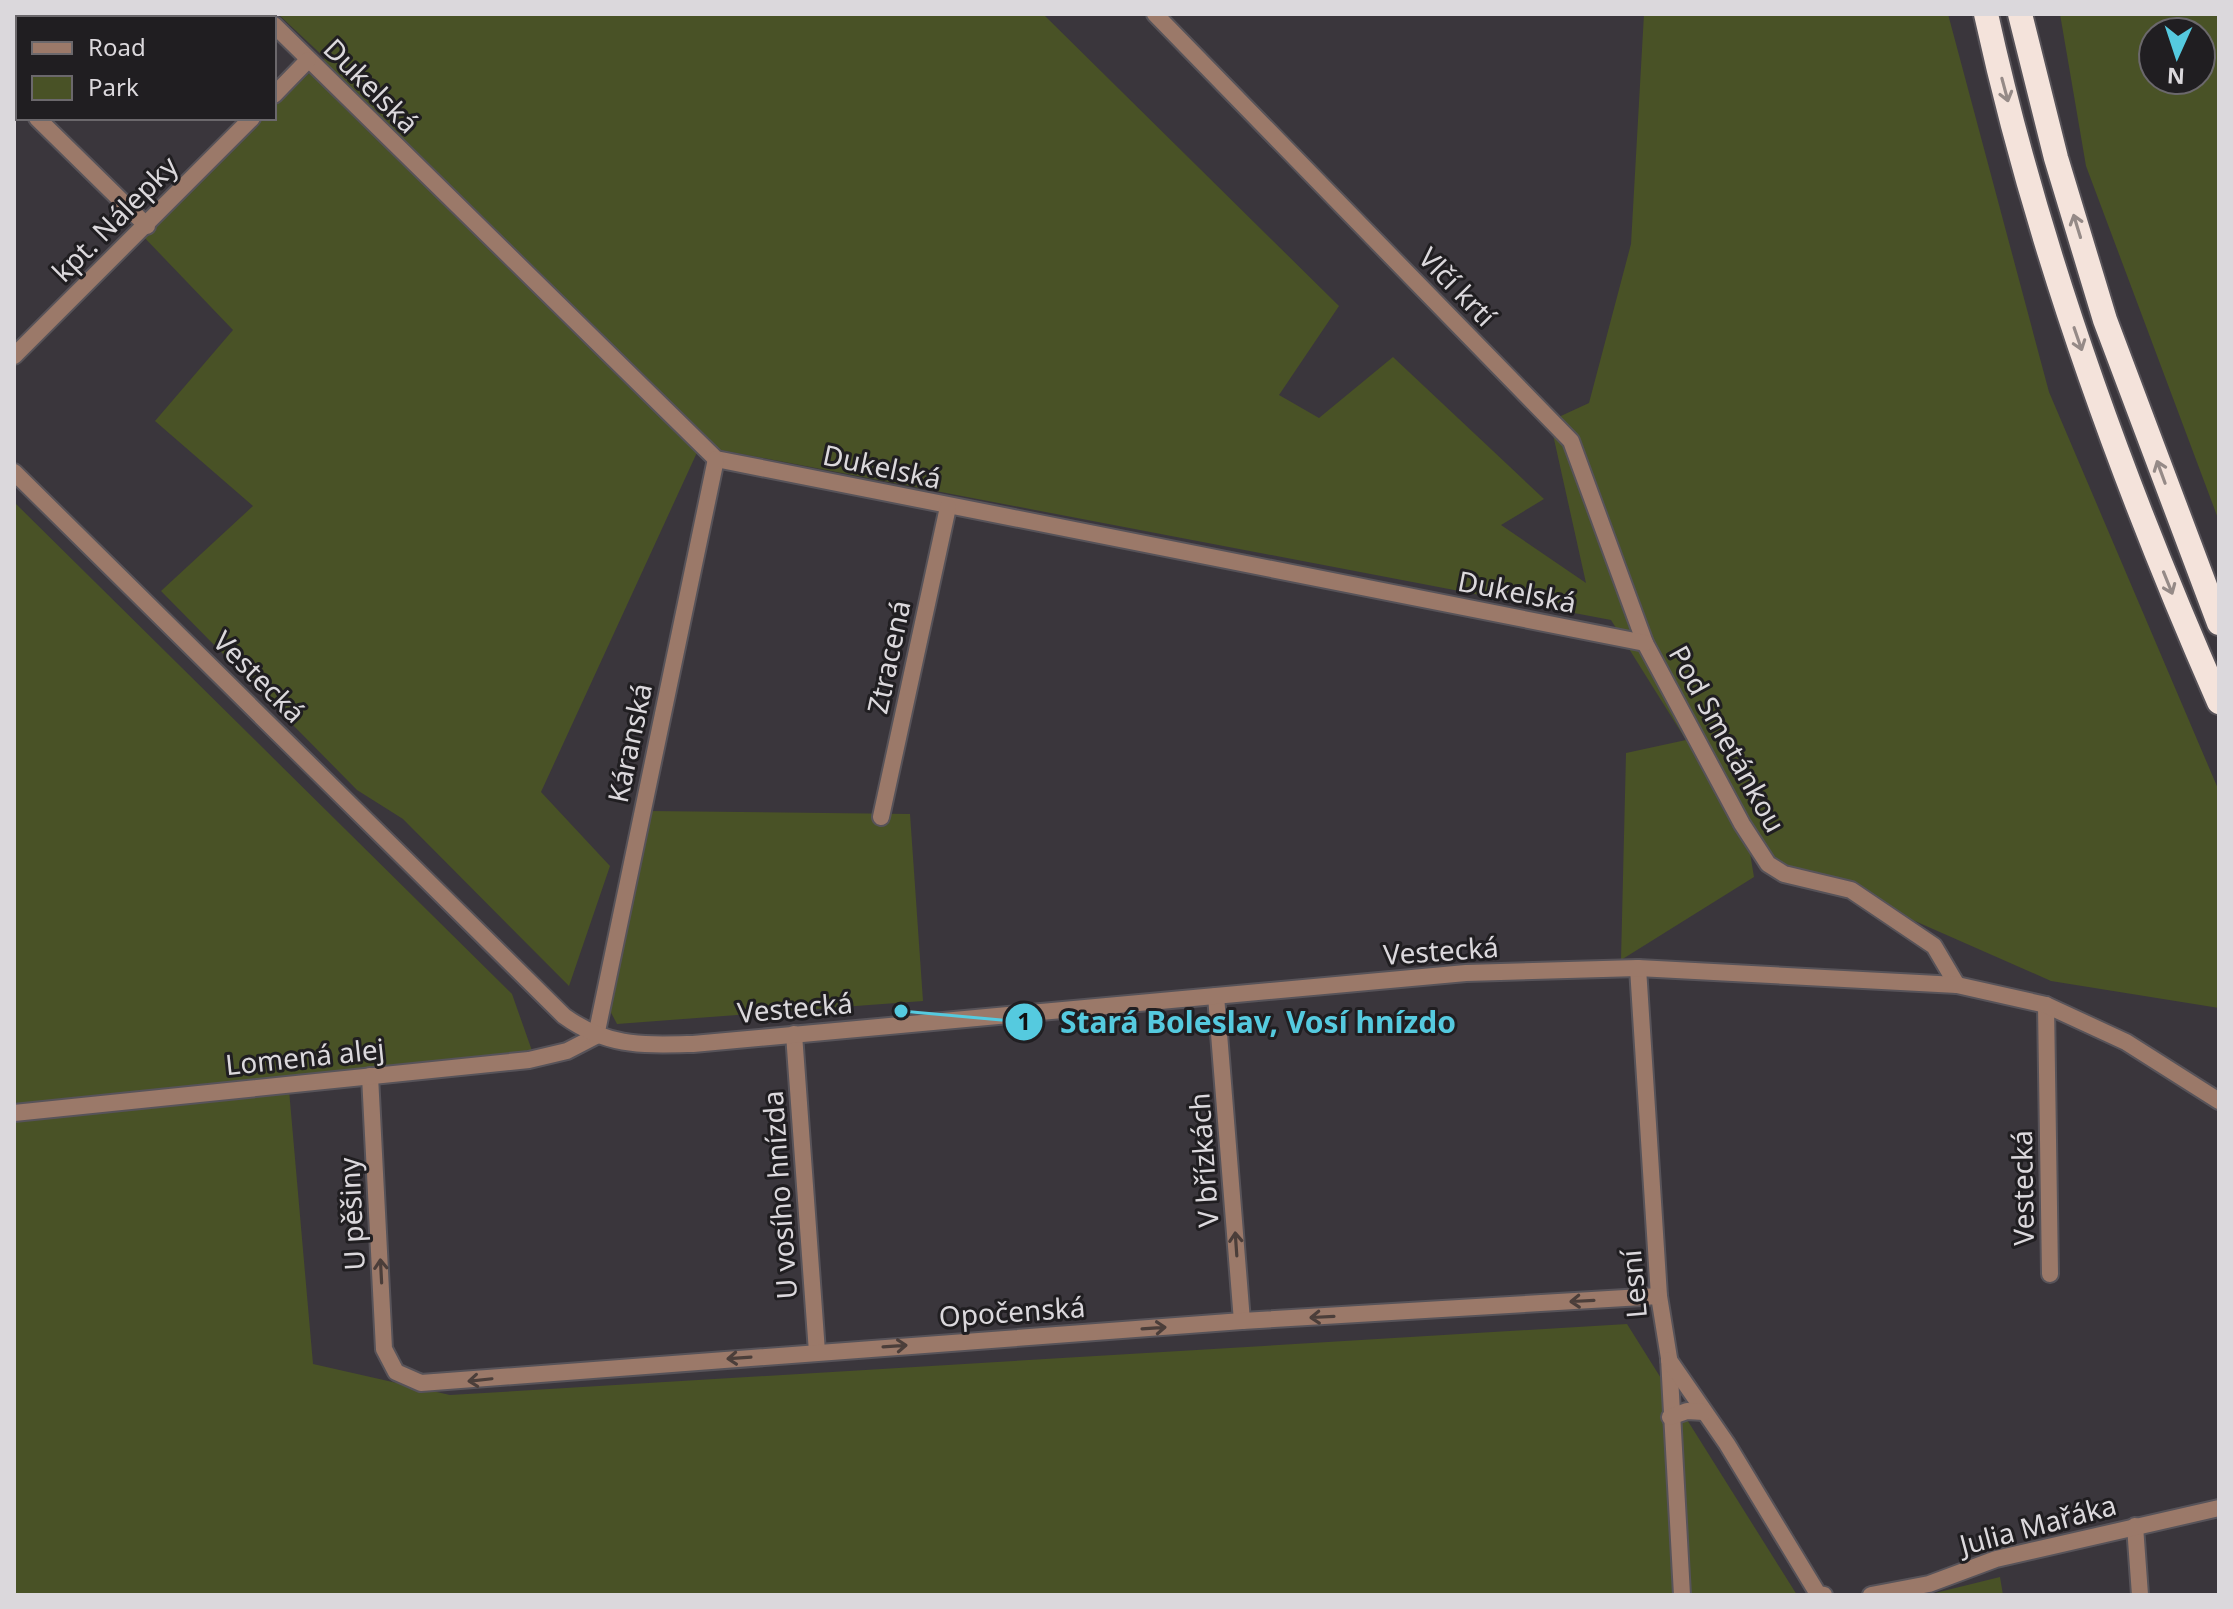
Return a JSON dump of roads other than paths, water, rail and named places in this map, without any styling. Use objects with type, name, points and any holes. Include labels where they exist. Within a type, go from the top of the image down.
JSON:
[{"type":"highway","points":[[1986,14],[2026,169],[2076,336],[2130,488],[2219,702]]},
{"type":"highway","points":[[2020,14],[2056,158],[2105,320],[2219,623]]},
{"type":"street","name":"Vlčí krtí","points":[[1155,14],[1571,441],[1645,643]]},
{"type":"street","name":"Dukelská","points":[[276,27],[716,459],[1645,643]]},
{"type":"street","points":[[276,93],[308,60]]},
{"type":"street","points":[[39,120],[147,226]]},
{"type":"street","name":"kpt. Nálepky","points":[[14,356],[250,120]]},
{"type":"street","name":"Káranská","points":[[596,1036],[716,459]]},
{"type":"street","name":"Vestecká","points":[[14,472],[564,1016],[596,1036],[648,1045],[1466,973],[1638,968],[1957,985],[2046,1005],[2126,1042],[2219,1101]]},
{"type":"street","name":"Ztracená","points":[[881,817],[948,507]]},
{"type":"street","name":"Pod Smetánkou","points":[[1645,643],[1742,824],[1768,864],[1784,874],[1851,890],[1934,946],[1957,985]]},
{"type":"street","name":"Lesní","points":[[1638,968],[1659,1296],[1669,1358],[1682,1595]]},
{"type":"street","name":"V břízkách","points":[[1216,996],[1242,1321]]},
{"type":"street","name":"Vestecká","points":[[2046,1005],[2050,1274]]},
{"type":"street","name":"U vosího hnízda","points":[[794,1034],[817,1352]]},
{"type":"street","name":"Lomená alej","points":[[14,1113],[529,1060],[567,1051],[596,1036]]},
{"type":"street","name":"U pěšiny","points":[[370,1076],[384,1349]]},
{"type":"street","name":"Opočenská","points":[[384,1349],[396,1372],[421,1383],[1242,1321],[1659,1296]]},
{"type":"street","points":[[1669,1358],[1727,1444],[1818,1594],[1824,1595]]},
{"type":"street","points":[[1670,1417],[1687,1411],[1704,1412]]},
{"type":"street","name":"Julia Mařáka","points":[[1871,1595],[1929,1584],[1996,1559],[2219,1508]]},
{"type":"street","points":[[2135,1526],[2140,1595]]},
{"type":"place","name":"Stará Boleslav, Vosí hnízdo","points":[[901,1011]]}]
